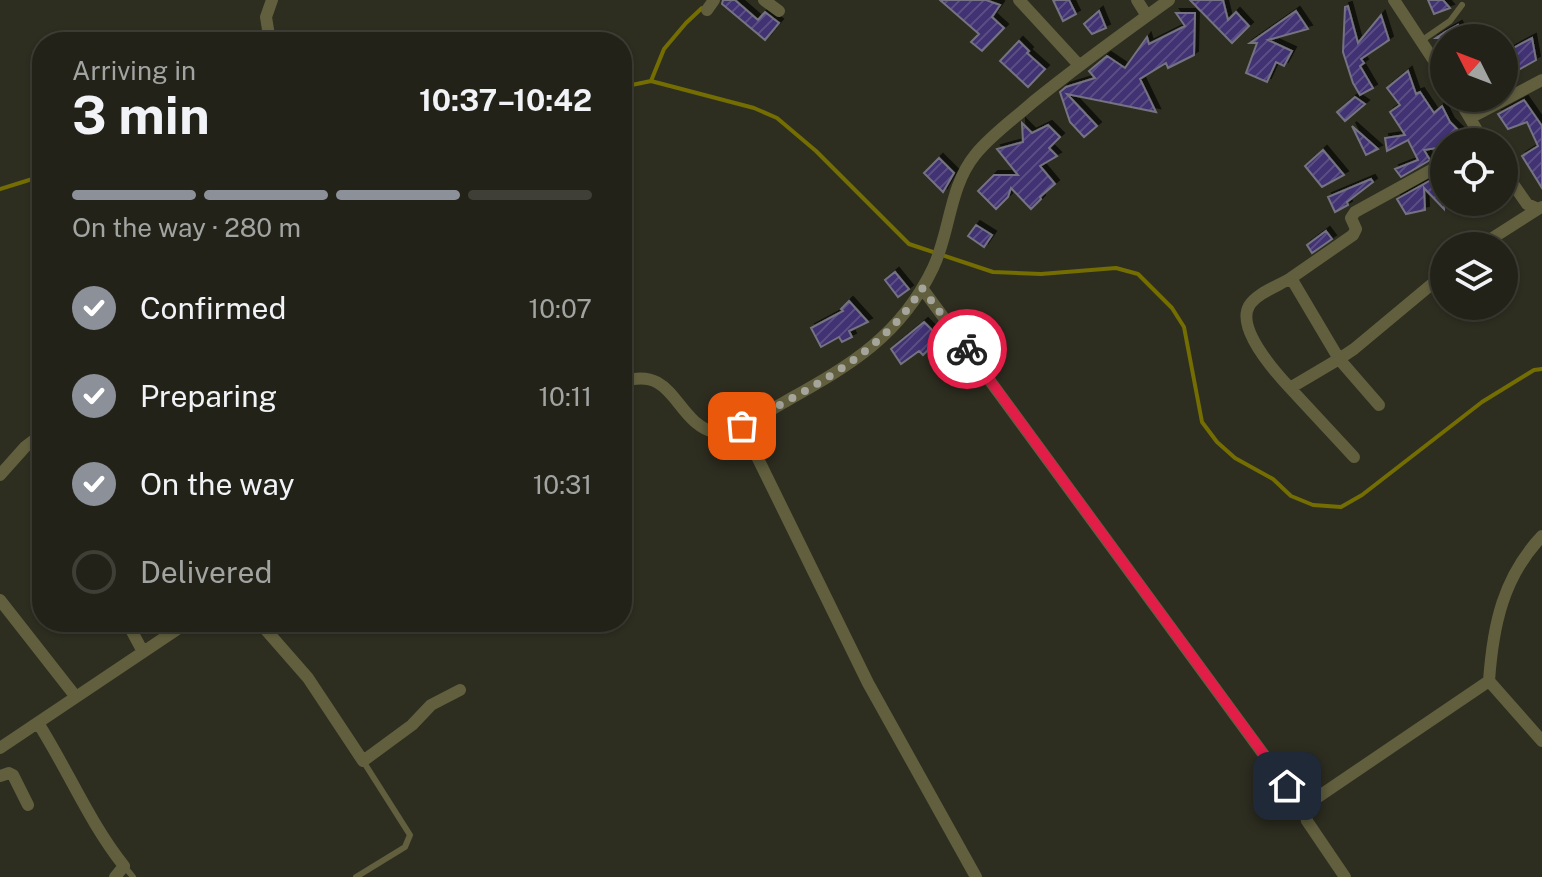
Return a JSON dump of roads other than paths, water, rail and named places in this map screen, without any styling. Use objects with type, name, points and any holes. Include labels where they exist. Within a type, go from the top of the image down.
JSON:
[{"type":"street","points":[[268,32],[266,17],[272,0]]},
{"type":"street","points":[[764,0],[779,11]]},
{"type":"street","points":[[1019,0],[1078,64]]},
{"type":"street","points":[[1137,0],[1147,16]]},
{"type":"street","points":[[632,380],[643,377],[659,382],[690,418],[711,432],[742,426],[842,370],[893,329],[922,288],[935,266],[955,196],[973,156],[1078,64],[1169,0]]},
{"type":"street","points":[[1394,0],[1430,55]]},
{"type":"street","points":[[1470,118],[1542,80]]},
{"type":"street","points":[[1466,112],[1475,128]]},
{"type":"street","points":[[1354,457],[1260,351],[1246,314],[1255,299],[1353,235],[1356,229],[1351,218],[1355,212],[1430,171]]},
{"type":"street","points":[[1518,191],[1527,204],[1540,208]]},
{"type":"street","points":[[1502,232],[1540,208]]},
{"type":"street","points":[[1291,278],[1339,359],[1379,405]]},
{"type":"street","points":[[1290,388],[1354,349],[1430,286]]},
{"type":"street","points":[[922,288],[1305,811],[1307,821],[1345,877]]},
{"type":"street","points":[[742,426],[868,683],[976,877]]},
{"type":"street","points":[[0,475],[32,442]]},
{"type":"street","points":[[1542,536],[1518,564],[1504,598],[1492,646],[1489,681],[1542,741]]},
{"type":"street","points":[[0,600],[76,697]]},
{"type":"street","points":[[132,632],[143,652]]},
{"type":"street","points":[[0,748],[173,632]]},
{"type":"street","points":[[268,632],[308,678],[363,761],[412,725],[431,705],[460,690]]},
{"type":"street","points":[[1305,811],[1312,801],[1489,681]]},
{"type":"street","points":[[38,723],[93,821],[124,866],[115,877]]},
{"type":"street","points":[[0,776],[13,775],[28,805]]},
{"type":"lane","points":[[1421,41],[1450,21],[1462,5]]},
{"type":"lane","points":[[356,877],[405,847],[410,835],[363,761]]},
{"type":"lane","points":[[124,866],[133,877]]},
{"type":"waterway","points":[[651,81],[664,49],[702,8]]},
{"type":"waterway","points":[[632,85],[651,81],[754,108],[777,118],[816,151],[909,244],[993,272],[1041,274],[1116,268],[1138,274],[1172,308],[1184,327],[1202,422],[1217,442],[1235,458],[1273,479],[1291,496],[1313,505],[1341,507],[1362,495],[1482,402],[1534,370],[1542,369]]},
{"type":"waterway","points":[[0,189],[32,179]]}]
